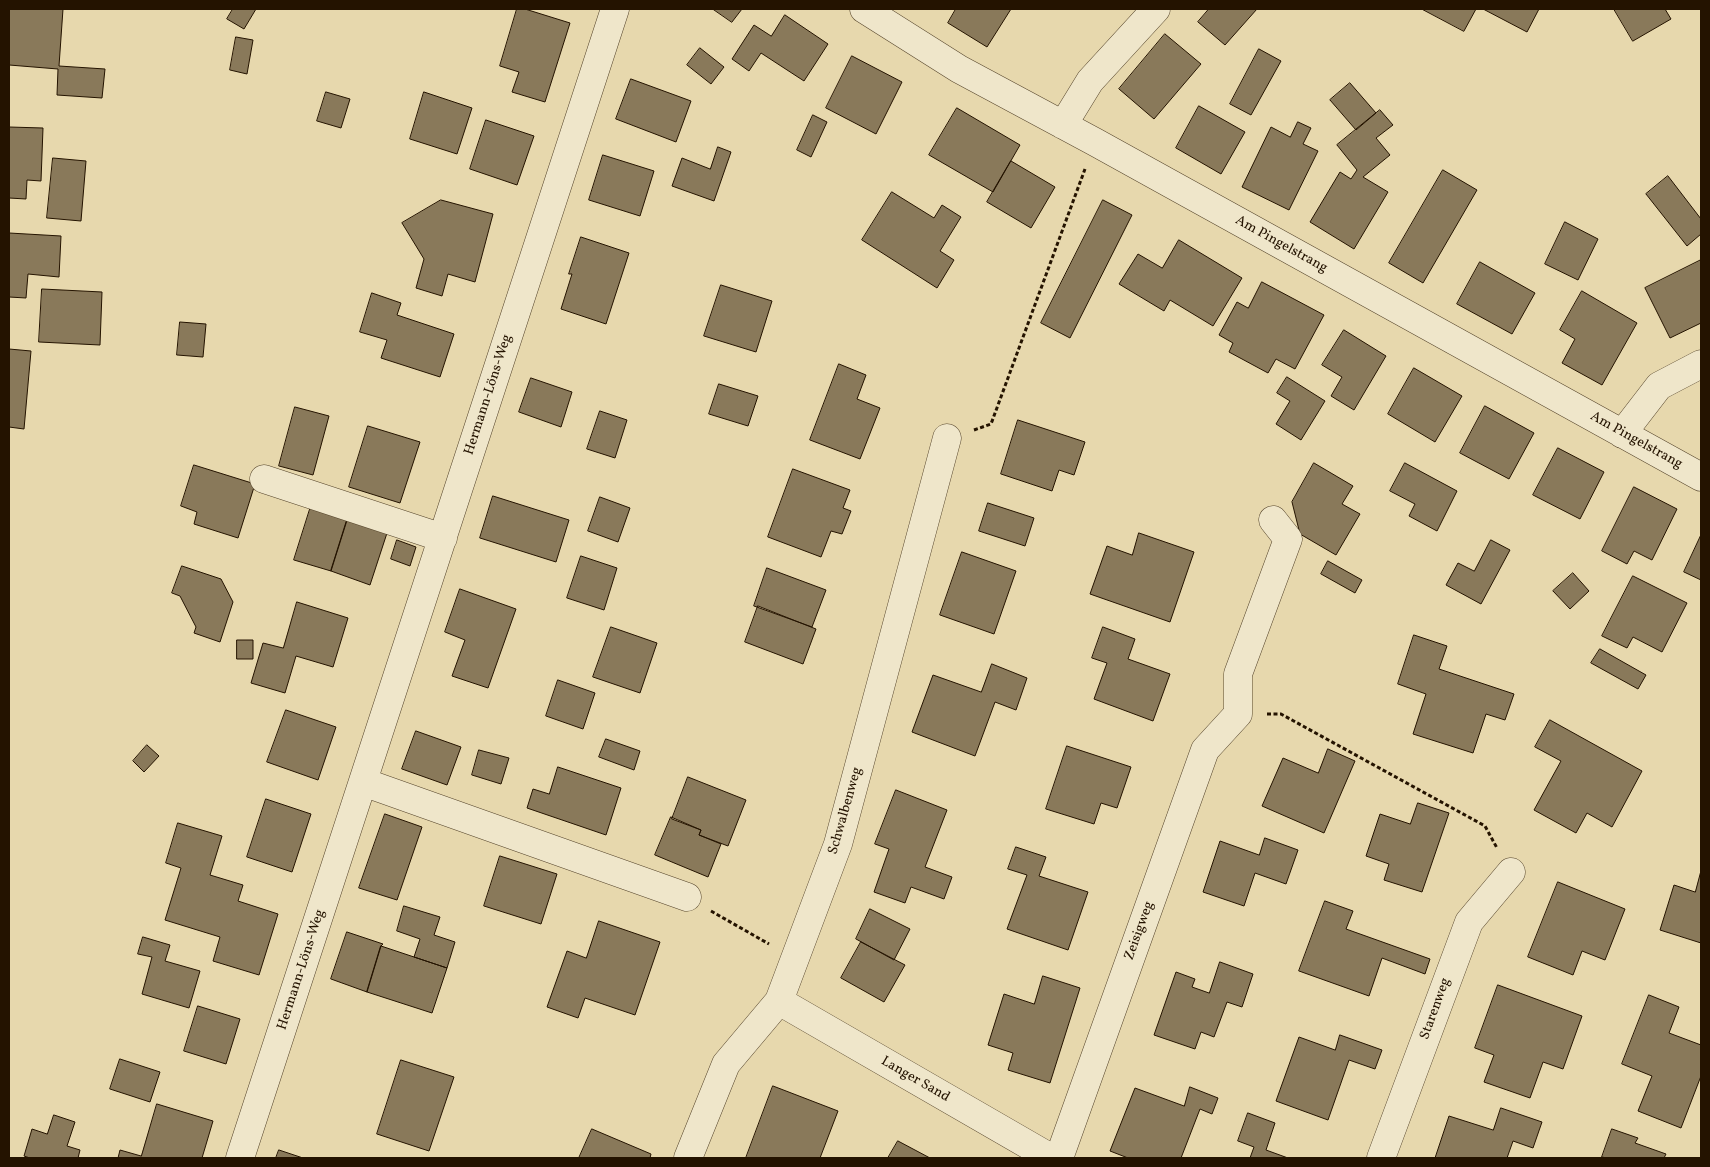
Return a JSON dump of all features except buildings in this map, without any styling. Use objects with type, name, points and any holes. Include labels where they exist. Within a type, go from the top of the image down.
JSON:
[{"type":"street","name":"Hermann-Löns-Weg","points":[[240,1158],[615,9]]},
{"type":"street","name":"Am Pingelstrang","points":[[864,9],[959,69],[1095,142],[1701,478]]},
{"type":"street","points":[[1063,125],[1090,81],[1156,9]]},
{"type":"street","points":[[1622,434],[1659,386],[1701,364]]},
{"type":"street","name":"Schwalbenweg","points":[[688,1158],[726,1064],[779,1001],[838,844],[947,438]]},
{"type":"street","points":[[264,479],[443,538]]},
{"type":"street","points":[[1238,714],[1238,674],[1288,539],[1273,520]]},
{"type":"street","name":"Zeisigweg","points":[[1059,1158],[1205,750],[1238,714]]},
{"type":"street","points":[[364,782],[687,897]]},
{"type":"street","name":"Starenweg","points":[[1381,1158],[1469,922],[1511,872]]},
{"type":"street","name":"Langer Sand","points":[[779,1001],[1051,1158]]},
{"type":"path","points":[[947,438],[992,424],[1095,142]]},
{"type":"path","points":[[1238,714],[1281,714],[1485,826],[1511,872]]},
{"type":"path","points":[[687,897],[795,959]]}]
